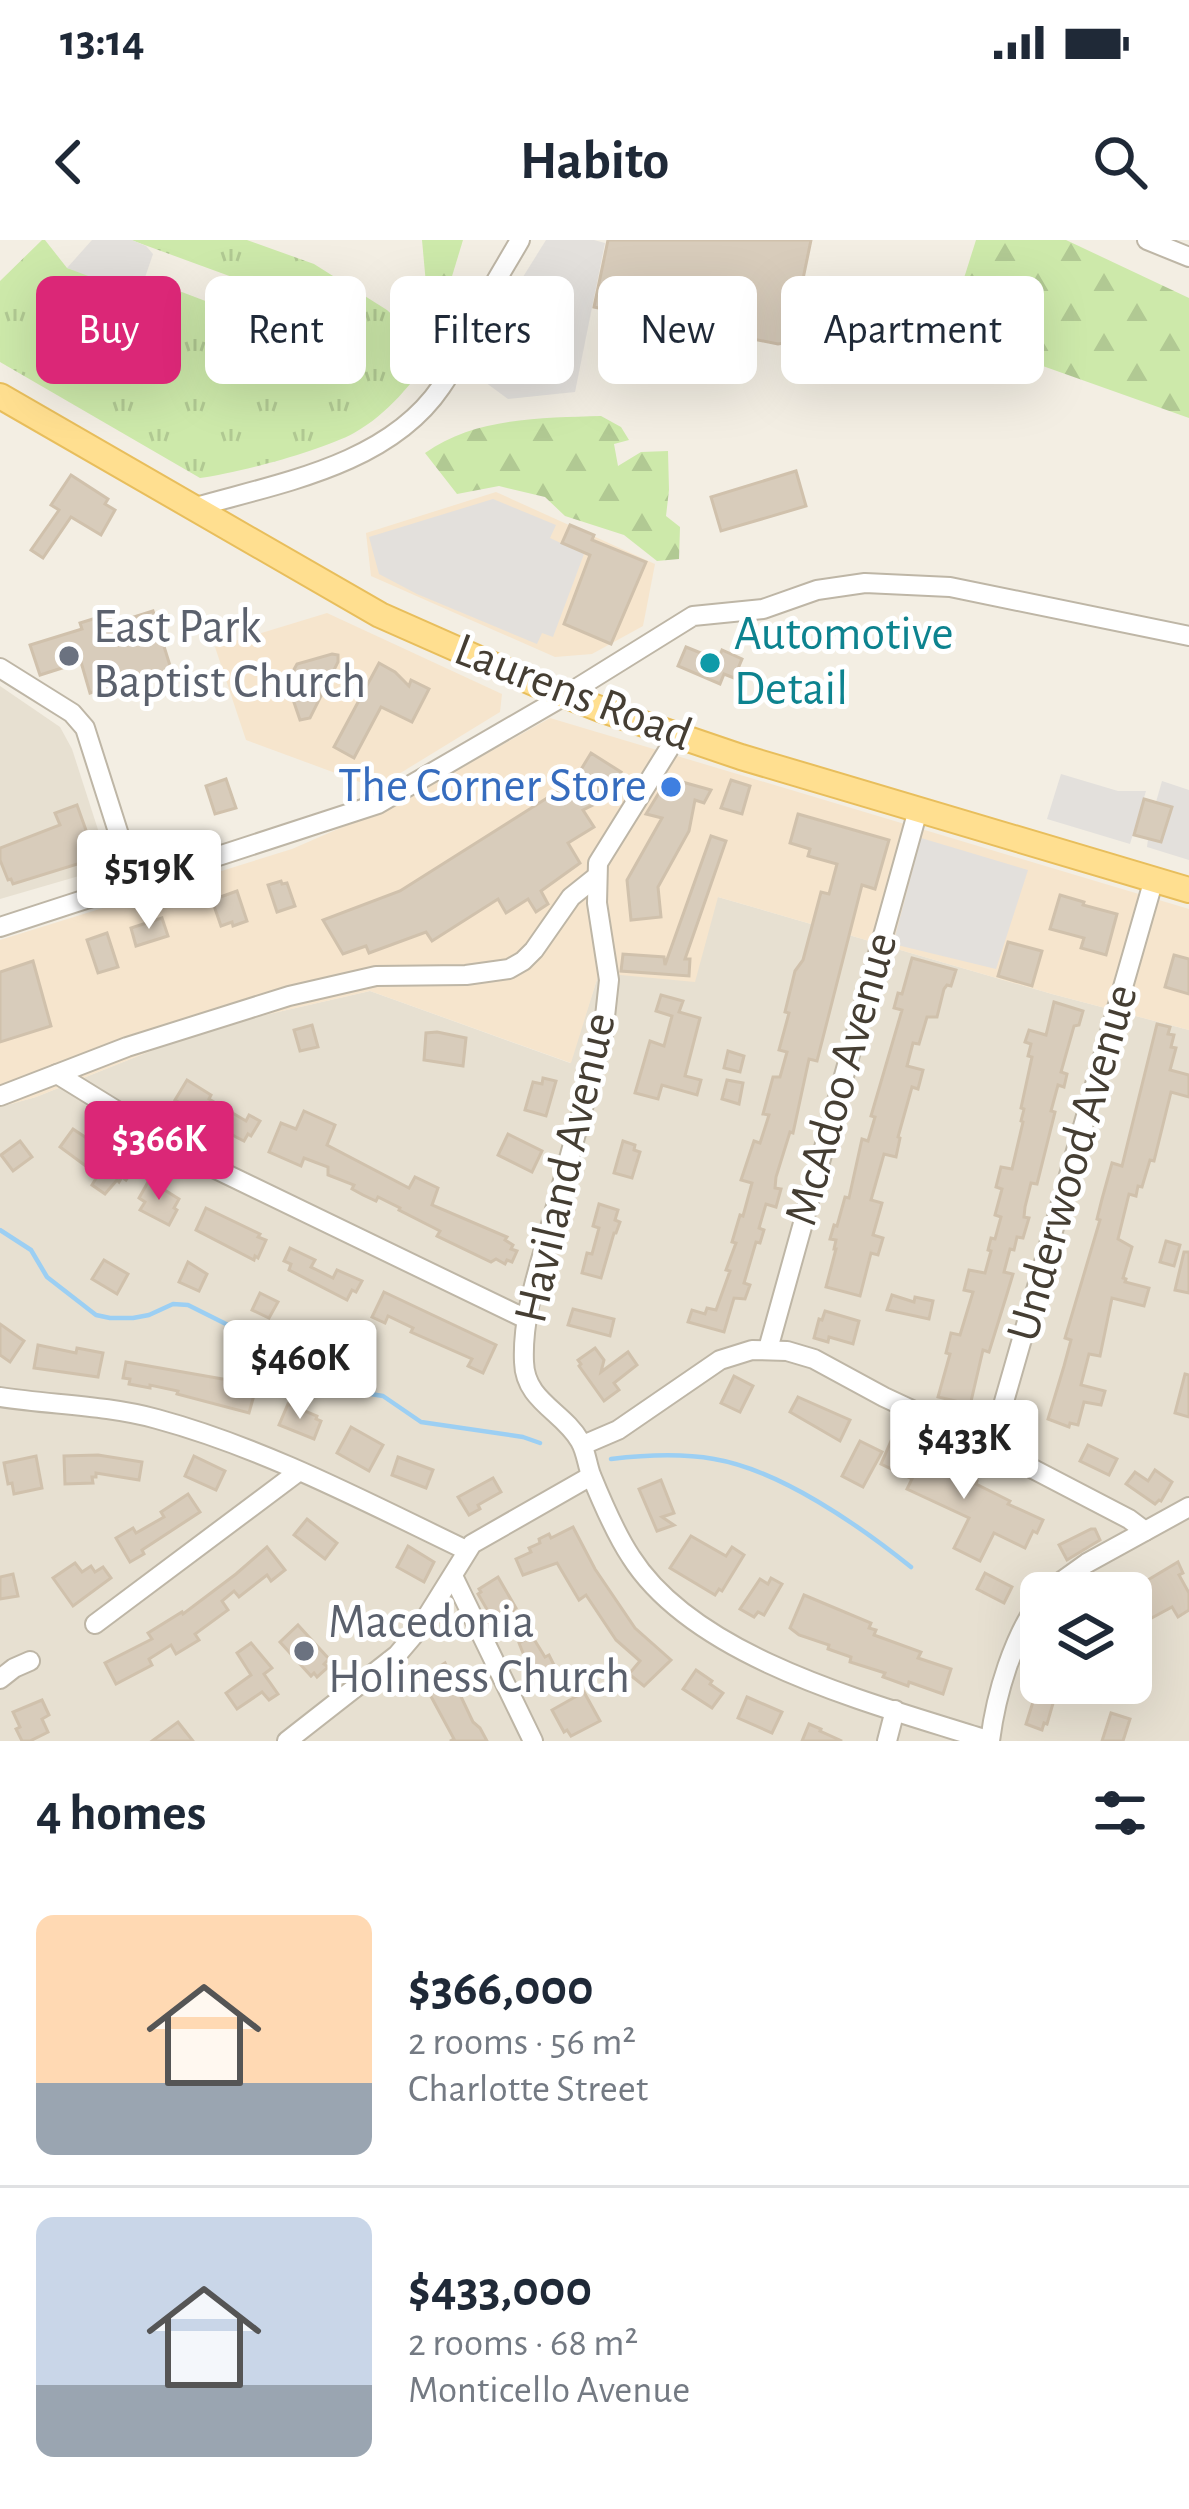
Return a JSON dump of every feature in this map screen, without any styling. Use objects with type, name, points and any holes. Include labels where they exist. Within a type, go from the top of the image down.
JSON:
[{"type":"main road","name":"Laurens Road","points":[[0,396],[380,615],[566,695],[677,736],[1189,890]]},
{"type":"street","points":[[196,507],[350,458],[390,436],[440,388],[520,240]]},
{"type":"street","points":[[1147,240],[1189,257]]},
{"type":"street","points":[[0,927],[378,804],[693,616],[763,609],[836,585],[950,587],[1189,636]]},
{"type":"street","points":[[0,668],[72,713],[85,728],[135,885]]},
{"type":"street","points":[[0,1096],[127,1047],[344,982],[509,969],[534,950],[571,897],[596,877],[602,853],[677,736]]},
{"type":"street","name":"McAdoo Avenue","points":[[768,1349],[918,810]]},
{"type":"street","name":"Haviland Avenue","points":[[596,877],[609,980],[605,1020],[526,1319],[524,1368],[530,1387],[583,1445],[592,1476],[632,1558],[649,1581],[687,1615],[732,1645],[788,1672],[990,1741]]},
{"type":"street","name":"Underwood Avenue","points":[[991,1447],[1154,879]]},
{"type":"street","points":[[57,1074],[195,1159],[526,1319]]},
{"type":"street","points":[[583,1445],[618,1430],[720,1360],[737,1352],[768,1349],[814,1358],[1129,1519],[1145,1532]]},
{"type":"street","points":[[0,1397],[107,1409],[202,1432],[466,1550]]},
{"type":"street","points":[[95,1624],[298,1472]]},
{"type":"street","points":[[287,1741],[397,1654],[419,1629],[472,1544],[592,1476]]},
{"type":"street","points":[[1075,1572],[1189,1507]]},
{"type":"street","points":[[453,1576],[533,1741]]},
{"type":"street","points":[[990,1741],[994,1708],[1020,1638]]},
{"type":"street","points":[[0,1679],[30,1661]]},
{"type":"street","points":[[886,1741],[895,1710]]},
{"type":"shaded area","points":[[92,240],[132,240],[153,254],[145,276],[88,276],[67,268]]},
{"type":"shaded area","points":[[546,240],[605,243],[575,392],[508,399],[488,384],[574,384],[574,276],[524,276]]},
{"type":"shaded area","points":[[496,492],[655,564],[643,626],[592,654],[555,657],[371,576],[366,533]]},
{"type":"shaded area","points":[[493,499],[556,525],[550,538],[584,554],[553,637],[542,633],[537,644],[379,574],[369,537]]},
{"type":"shaded area","points":[[327,613],[502,694],[500,712],[376,788],[246,740],[215,647]]},
{"type":"shaded area","points":[[0,686],[60,727],[72,749],[110,867],[0,899]]},
{"type":"shaded area","points":[[550,718],[1189,909],[1189,1030],[718,897],[695,982],[599,973],[571,1063],[370,991],[208,1028],[0,1107],[0,940],[292,849],[402,801]]},
{"type":"shaded area","points":[[1061,774],[1118,791],[1146,791],[1130,844],[1047,819]]},
{"type":"shaded area","points":[[1162,781],[1189,790],[1189,860],[1147,847],[1148,839],[1162,842],[1171,808],[1156,802]]},
{"type":"shaded area","points":[[921,838],[1028,870],[996,969],[893,944]]},
{"type":"shaded area","points":[[718,897],[1189,1030],[1189,1741],[0,1741],[0,1107],[208,1028],[370,991],[570,1063],[599,973]]},
{"type":"green space","points":[[42,240],[67,268],[100,276],[36,276],[36,383],[0,362],[0,281]]},
{"type":"green space","points":[[131,240],[247,240],[314,264],[333,276],[229,276]]},
{"type":"green space","points":[[422,240],[463,240],[452,276],[425,276]]},
{"type":"green space","points":[[976,240],[1066,240],[1189,298],[1189,418],[1044,366],[1044,276],[965,276]]},
{"type":"green space","points":[[181,292],[205,301],[205,384],[366,384],[366,297],[390,313],[390,384],[410,384],[388,407],[354,433],[321,447],[200,478],[38,384],[181,384]]},
{"type":"green space","points":[[601,416],[621,427],[629,440],[614,444],[618,466],[641,452],[668,451],[666,516],[680,527],[679,559],[657,561],[624,535],[565,516],[545,497],[499,486],[457,494],[425,453],[487,426]]},
{"type":"building","points":[[608,240],[811,240],[804,276],[781,276],[781,344],[757,340],[757,276],[600,276]]},
{"type":"building","points":[[796,471],[806,506],[721,531],[711,497]]},
{"type":"building","points":[[71,475],[108,499],[105,504],[115,510],[101,535],[71,517],[43,558],[31,550],[59,510],[51,505]]},
{"type":"building","points":[[570,525],[594,535],[592,540],[646,562],[611,644],[564,624],[590,555],[562,543]]},
{"type":"building","name":"East Park Baptist Church","points":[[153,611],[172,672],[99,699],[96,691],[90,693],[81,662],[40,675],[30,645],[82,629],[80,623],[109,614],[112,624]]},
{"type":"building","name":"Automotive Detail","points":[[686,647],[718,660],[722,650],[742,659],[734,678],[724,674],[720,684],[678,666]]},
{"type":"building","points":[[338,655],[338,662],[310,718],[300,720],[287,682],[297,664]]},
{"type":"building","points":[[379,663],[409,686],[411,680],[429,689],[412,722],[381,707],[354,758],[334,747]]},
{"type":"building","points":[[591,753],[621,772],[603,800],[583,810],[594,827],[568,843],[580,863],[541,891],[548,904],[536,912],[528,899],[506,913],[498,899],[432,941],[426,932],[369,953],[366,946],[343,954],[323,920],[400,891],[574,781]]},
{"type":"building","points":[[668,778],[711,790],[704,803],[695,800],[689,831],[658,887],[661,917],[631,920],[627,880],[662,818],[646,814]]},
{"type":"building","points":[[226,779],[236,808],[215,814],[206,786]]},
{"type":"building","points":[[731,780],[750,786],[742,814],[721,808]]},
{"type":"building","points":[[1144,799],[1172,807],[1161,842],[1134,835]]},
{"type":"building","points":[[77,805],[100,857],[13,884],[8,880],[0,848],[60,825],[55,813]]},
{"type":"building","points":[[798,814],[889,840],[875,889],[862,885],[817,1061],[809,1059],[793,1133],[776,1177],[775,1188],[781,1189],[776,1207],[766,1204],[759,1228],[764,1230],[744,1283],[750,1285],[745,1299],[734,1298],[724,1332],[688,1322],[692,1310],[705,1314],[707,1308],[716,1310],[730,1271],[726,1270],[736,1243],[732,1242],[752,1183],[741,1180],[754,1141],[760,1143],[773,1077],[780,1077],[787,1052],[779,1050],[795,971],[803,960],[821,892],[829,894],[837,864],[808,856],[810,849],[790,843]]},
{"type":"building","points":[[711,836],[726,841],[685,959],[690,959],[689,976],[621,971],[623,954],[664,957],[665,965]]},
{"type":"building","points":[[287,883],[295,906],[277,912],[268,885]]},
{"type":"building","points":[[237,891],[247,921],[221,926],[212,900]]},
{"type":"building","points":[[1060,895],[1117,914],[1106,955],[1081,948],[1084,938],[1050,929]]},
{"type":"building","points":[[162,918],[168,936],[136,946],[131,928]]},
{"type":"building","points":[[107,933],[118,967],[98,973],[87,940]]},
{"type":"building","points":[[1008,942],[1042,951],[1032,986],[998,976]]},
{"type":"building","points":[[1174,955],[1189,959],[1189,994],[1165,987]]},
{"type":"building","points":[[912,958],[956,970],[951,986],[944,989],[937,1017],[927,1017],[919,1044],[913,1043],[907,1066],[923,1070],[918,1089],[912,1087],[896,1157],[884,1154],[871,1200],[882,1203],[873,1235],[883,1238],[878,1255],[871,1253],[860,1296],[826,1287],[836,1249],[836,1240],[830,1239],[845,1197],[849,1198],[862,1139],[868,1141],[902,1010],[894,1008]]},
{"type":"building","points":[[33,961],[51,1026],[0,1042],[0,972]]},
{"type":"building","points":[[661,995],[683,1001],[679,1012],[700,1018],[685,1076],[701,1080],[697,1095],[662,1085],[658,1099],[635,1093],[650,1041],[664,1046],[672,1016],[656,1011]]},
{"type":"building","points":[[1054,1002],[1083,1011],[1061,1072],[1067,1074],[1064,1087],[1058,1085],[1037,1184],[1031,1183],[1023,1238],[1017,1237],[1014,1250],[1010,1249],[1004,1272],[1013,1274],[989,1352],[983,1350],[969,1410],[938,1397],[950,1354],[946,1353],[951,1333],[960,1335],[973,1292],[964,1290],[969,1270],[985,1273],[991,1238],[995,1239],[1001,1217],[995,1215],[1002,1189],[996,1187],[1001,1167],[1012,1169],[1023,1122],[1021,1108],[1032,1057],[1028,1056],[1031,1044],[1025,1042],[1029,1030],[1046,1035]]},
{"type":"building","points":[[1157,1024],[1170,1027],[1168,1034],[1174,1035],[1170,1070],[1189,1075],[1189,1097],[1171,1092],[1154,1161],[1150,1160],[1136,1196],[1129,1194],[1118,1239],[1132,1247],[1125,1282],[1149,1288],[1144,1306],[1112,1298],[1100,1356],[1089,1354],[1081,1385],[1105,1391],[1101,1405],[1084,1402],[1078,1425],[1070,1423],[1069,1427],[1048,1419],[1071,1340],[1065,1338],[1112,1163],[1122,1166]]},
{"type":"building","points":[[312,1025],[318,1047],[300,1051],[294,1030]]},
{"type":"building","points":[[426,1033],[466,1038],[463,1066],[424,1060]]},
{"type":"building","points":[[728,1051],[744,1056],[740,1072],[724,1068]]},
{"type":"building","points":[[543,1078],[556,1081],[546,1116],[525,1110],[533,1082],[542,1084]]},
{"type":"building","points":[[187,1080],[246,1121],[249,1115],[260,1121],[251,1136],[244,1141],[175,1100]]},
{"type":"building","points":[[727,1080],[743,1083],[739,1104],[722,1099]]},
{"type":"building","points":[[304,1111],[335,1125],[327,1145],[409,1188],[415,1177],[438,1188],[432,1205],[507,1237],[511,1249],[517,1251],[512,1262],[491,1262],[437,1236],[440,1231],[400,1208],[378,1197],[376,1201],[328,1175],[328,1167],[304,1158],[301,1166],[269,1152],[281,1123],[296,1129]]},
{"type":"building","points":[[73,1129],[133,1170],[126,1180],[117,1180],[105,1194],[92,1185],[98,1175],[60,1147]]},
{"type":"building","points":[[508,1134],[542,1151],[532,1172],[498,1155]]},
{"type":"building","points":[[20,1141],[32,1157],[13,1171],[1,1155]]},
{"type":"building","points":[[623,1141],[640,1152],[632,1178],[614,1173]]},
{"type":"building","points":[[148,1182],[179,1199],[169,1225],[140,1210],[145,1202],[139,1198]]},
{"type":"building","points":[[599,1204],[618,1210],[615,1220],[620,1222],[601,1278],[582,1273],[599,1228],[593,1226]]},
{"type":"building","points":[[206,1208],[260,1234],[266,1240],[258,1258],[196,1230]]},
{"type":"building","points":[[1166,1241],[1180,1245],[1174,1266],[1160,1262]]},
{"type":"building","points":[[290,1248],[315,1260],[311,1267],[333,1278],[337,1270],[362,1281],[356,1292],[352,1290],[347,1300],[289,1270],[291,1264],[284,1261]]},
{"type":"building","points":[[1184,1252],[1189,1252],[1189,1293],[1175,1290]]},
{"type":"building","points":[[104,1260],[128,1274],[117,1294],[92,1279]]},
{"type":"building","points":[[188,1262],[207,1274],[199,1291],[179,1282]]},
{"type":"building","points":[[384,1292],[496,1345],[483,1373],[468,1366],[472,1359],[411,1332],[413,1328],[388,1316],[385,1323],[372,1317]]},
{"type":"building","points":[[260,1293],[278,1302],[269,1318],[252,1310]]},
{"type":"building","points":[[892,1295],[914,1302],[915,1297],[933,1301],[929,1319],[887,1310]]},
{"type":"building","points":[[573,1309],[614,1319],[610,1336],[568,1325]]},
{"type":"building","points":[[825,1311],[859,1321],[853,1344],[814,1338]]},
{"type":"building","points":[[0,1324],[24,1341],[10,1362],[0,1355]]},
{"type":"building","points":[[38,1345],[103,1353],[98,1377],[34,1368]]},
{"type":"building","points":[[595,1348],[604,1360],[601,1372],[628,1352],[637,1365],[614,1383],[619,1390],[604,1401],[579,1366],[578,1360]]},
{"type":"building","points":[[126,1362],[234,1381],[233,1386],[254,1395],[249,1413],[178,1391],[129,1384],[130,1379],[123,1378]]},
{"type":"building","points":[[1185,1374],[1189,1375],[1189,1417],[1175,1413]]},
{"type":"building","points":[[734,1376],[753,1386],[740,1412],[721,1403]]},
{"type":"building","points":[[798,1397],[850,1420],[840,1441],[790,1412]]},
{"type":"building","points":[[288,1404],[321,1421],[314,1439],[279,1425]]},
{"type":"building","points":[[351,1427],[383,1445],[369,1471],[337,1453]]},
{"type":"building","points":[[860,1441],[882,1452],[863,1487],[842,1476]]},
{"type":"building","points":[[891,1441],[977,1481],[1010,1501],[1008,1504],[1043,1520],[1037,1533],[1033,1531],[1025,1548],[994,1533],[980,1561],[954,1548],[969,1518],[907,1489],[912,1479],[881,1464]]},
{"type":"building","points":[[1088,1445],[1117,1459],[1109,1475],[1080,1461]]},
{"type":"building","points":[[98,1455],[142,1462],[139,1480],[96,1473],[93,1483],[65,1484],[64,1456]]},
{"type":"building","points":[[36,1456],[42,1488],[14,1494],[4,1463]]},
{"type":"building","points":[[194,1456],[225,1471],[216,1490],[185,1476]]},
{"type":"building","points":[[398,1457],[433,1470],[426,1488],[392,1475]]},
{"type":"building","points":[[1155,1470],[1172,1482],[1155,1504],[1126,1484],[1135,1472],[1148,1481]]},
{"type":"building","points":[[493,1478],[501,1492],[469,1515],[458,1497]]},
{"type":"building","points":[[661,1480],[674,1513],[662,1517],[674,1525],[657,1531],[639,1489]]},
{"type":"building","points":[[188,1494],[200,1512],[130,1562],[116,1538],[164,1517],[161,1512]]},
{"type":"building","points":[[307,1519],[337,1543],[325,1559],[294,1535]]},
{"type":"building","points":[[573,1527],[635,1628],[671,1660],[644,1686],[629,1674],[640,1661],[616,1640],[586,1595],[579,1600],[557,1563],[523,1575],[516,1559],[531,1552],[529,1548],[540,1543],[539,1539]]},
{"type":"building","points":[[1091,1529],[1100,1540],[1067,1560],[1059,1545]]},
{"type":"building","points":[[691,1536],[726,1556],[732,1547],[744,1555],[715,1595],[670,1568]]},
{"type":"building","points":[[408,1546],[434,1562],[424,1582],[397,1567]]},
{"type":"building","points":[[267,1547],[285,1570],[271,1581],[267,1575],[239,1597],[234,1591],[222,1601],[228,1610],[195,1634],[199,1640],[176,1654],[171,1645],[149,1659],[152,1665],[116,1684],[105,1663],[152,1639],[148,1633],[183,1614]]},
{"type":"building","points":[[1178,1562],[1189,1593],[1189,1610],[1178,1617],[1172,1607],[1152,1618],[1152,1577]]},
{"type":"building","points":[[75,1563],[82,1572],[91,1566],[95,1572],[103,1567],[111,1578],[73,1606],[53,1578]]},
{"type":"building","points":[[985,1573],[1012,1587],[1004,1603],[977,1589]]},
{"type":"building","points":[[13,1574],[18,1596],[0,1599],[0,1577]]},
{"type":"building","points":[[498,1577],[516,1608],[515,1614],[496,1625],[478,1594]]},
{"type":"building","points":[[771,1578],[782,1584],[764,1615],[758,1612],[754,1617],[740,1609],[760,1579],[768,1584]]},
{"type":"building","points":[[804,1595],[871,1623],[874,1635],[951,1669],[943,1694],[883,1677],[885,1673],[850,1662],[851,1657],[828,1649],[829,1645],[799,1635],[790,1628]]},
{"type":"building","name":"Macedonia Holiness Church","points":[[298,1625],[329,1659],[324,1664],[328,1667],[317,1677],[280,1642]]},
{"type":"building","points":[[532,1636],[555,1667],[536,1676],[519,1643]]},
{"type":"building","points":[[251,1643],[272,1668],[264,1674],[278,1694],[269,1700],[262,1692],[237,1709],[226,1693],[251,1675],[237,1653]]},
{"type":"building","points":[[445,1663],[487,1741],[450,1741],[454,1739],[428,1691],[424,1693],[418,1680]]},
{"type":"building","points":[[696,1670],[723,1693],[712,1708],[683,1689]]},
{"type":"building","points":[[584,1692],[600,1721],[571,1736],[552,1710]]},
{"type":"building","points":[[747,1697],[782,1712],[772,1733],[738,1718]]},
{"type":"building","points":[[42,1700],[49,1715],[42,1719],[48,1732],[22,1741],[13,1712]]},
{"type":"building","points":[[1032,1704],[1053,1704],[1042,1730],[1026,1724]]},
{"type":"building","points":[[1111,1713],[1130,1719],[1123,1741],[1102,1741]]},
{"type":"building","points":[[178,1722],[193,1741],[152,1741]]},
{"type":"building","points":[[809,1724],[820,1731],[842,1741],[802,1741]]},
{"type":"waterway","points":[[0,1230],[31,1250],[47,1277],[96,1315],[133,1318],[173,1304],[188,1305],[234,1328],[306,1351],[352,1391],[383,1396],[421,1422],[540,1443]]},
{"type":"waterway","points":[[611,1459],[688,1456],[739,1465],[818,1502],[911,1567]]},
{"type":"place","name":"East Park Baptist Church","points":[[69,656]]},
{"type":"place","name":"Automotive Detail","points":[[710,663]]},
{"type":"place","name":"The Corner Store","points":[[671,787]]},
{"type":"place","name":"Macedonia Holiness Church","points":[[304,1651]]}]
